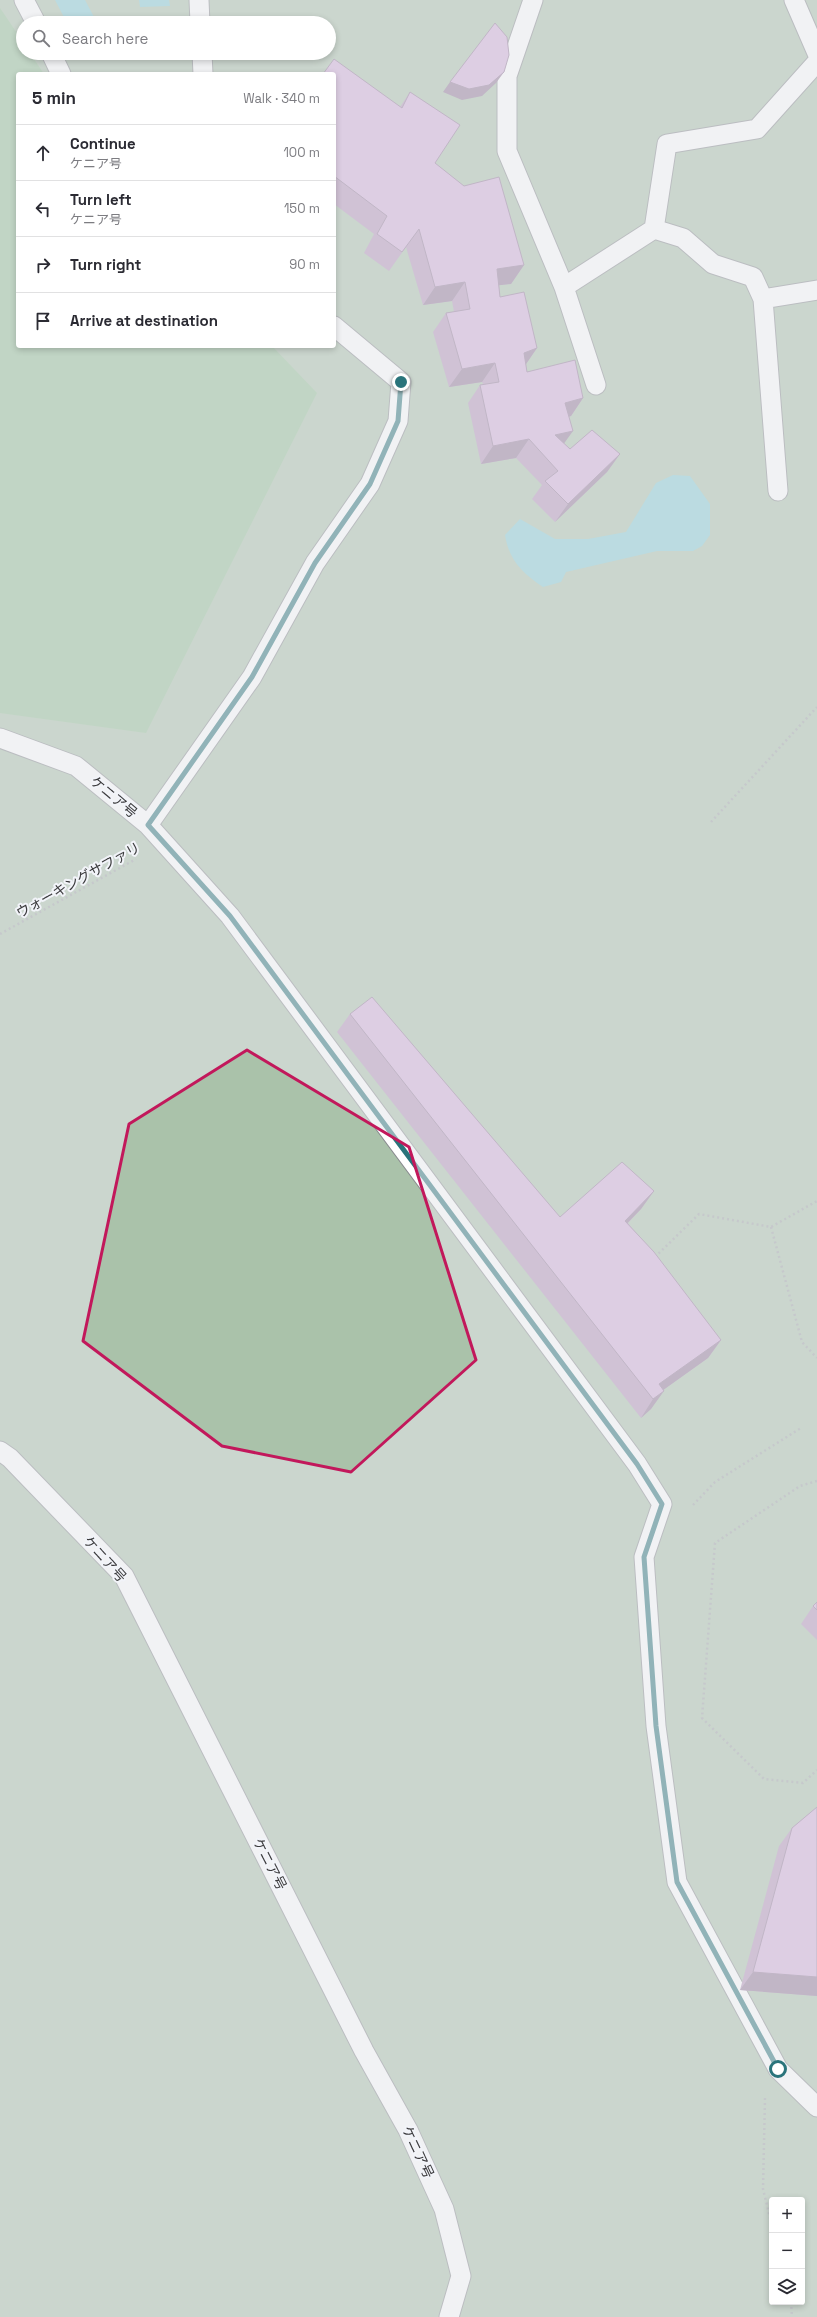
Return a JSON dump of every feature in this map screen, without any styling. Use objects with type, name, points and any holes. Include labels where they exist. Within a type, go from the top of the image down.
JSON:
[{"type":"lane","points":[[24,0],[32,16]]},
{"type":"lane","points":[[199,0],[200,16]]},
{"type":"lane","points":[[533,0],[507,76],[507,151],[564,287],[596,385]]},
{"type":"lane","points":[[794,0],[817,54]]},
{"type":"lane","points":[[54,60],[60,72]]},
{"type":"lane","points":[[202,60],[203,72]]},
{"type":"lane","points":[[564,287],[654,229],[667,144],[757,129],[817,62]]},
{"type":"lane","points":[[654,229],[683,238],[713,264],[753,277],[763,299],[778,491]]},
{"type":"lane","points":[[763,299],[817,290]]},
{"type":"lane","points":[[148,825],[252,677],[315,563],[370,484],[398,421],[401,382],[336,328]]},
{"type":"lane","name":"ケニア号","points":[[0,738],[76,766],[148,825],[230,916],[637,1464],[662,1504],[644,1557],[656,1726],[677,1882],[778,2069],[817,2107]]},
{"type":"lane","name":"ケニア号","points":[[0,1451],[10,1458],[124,1576],[364,2051],[408,2130],[444,2209],[461,2276],[449,2317]]},
{"type":"path","points":[[711,822],[817,707]]},
{"type":"path","name":"ウォーキングサファリ","points":[[0,934],[165,844]]},
{"type":"path","points":[[652,1260],[699,1214],[771,1228],[817,1201]]},
{"type":"path","points":[[771,1228],[802,1342],[817,1358]]},
{"type":"path","points":[[817,1481],[800,1486],[715,1543],[702,1718],[764,1779],[803,1783],[817,1770]]},
{"type":"path","points":[[790,2305],[792,2317]]},
{"type":"highlighted area","points":[[247,1050],[409,1147],[476,1360],[351,1472],[222,1446],[83,1341],[129,1124]]},
{"type":"green space","points":[[0,0],[817,0],[817,2317],[0,2317]]},
{"type":"green space","points":[[0,8],[16,32],[16,60],[35,60],[43,72],[16,72],[16,348],[274,348],[317,393],[146,733],[0,713]]},
{"type":"water","points":[[55,0],[85,0],[93,16],[63,16]]},
{"type":"water","points":[[139,0],[169,0],[170,6],[140,7]]},
{"type":"water","points":[[673,475],[690,476],[710,504],[710,535],[702,546],[693,551],[657,551],[566,572],[561,582],[543,587],[523,571],[513,559],[505,535],[520,519],[555,539],[588,539],[626,532],[656,483]]},
{"type":"building","points":[[495,23],[507,37],[509,55],[504,72],[489,85],[469,89],[450,82]]},
{"type":"building","points":[[333,60],[335,60],[402,108],[410,92],[460,125],[435,163],[464,186],[499,177],[524,265],[497,269],[500,297],[524,292],[537,348],[524,353],[527,372],[575,360],[583,398],[565,403],[573,431],[555,435],[570,449],[592,430],[620,454],[568,504],[545,481],[558,471],[529,439],[493,446],[480,385],[499,382],[495,363],[462,369],[446,313],[470,309],[465,282],[435,287],[419,229],[402,252],[377,234],[387,216],[336,178],[336,72],[324,72]]},
{"type":"building","points":[[372,997],[560,1217],[622,1162],[654,1191],[625,1221],[654,1252],[721,1340],[659,1384],[664,1391],[653,1399],[350,1014]]},
{"type":"building","points":[[817,1602],[817,1610],[813,1606]]},
{"type":"building","points":[[817,1807],[817,1977],[753,1972],[792,1828]]},
{"type":"route","points":[[401,382],[398,421],[370,484],[315,563],[252,677],[148,825],[230,916],[637,1464],[662,1504],[644,1557],[656,1726],[677,1882],[778,2069]]}]
